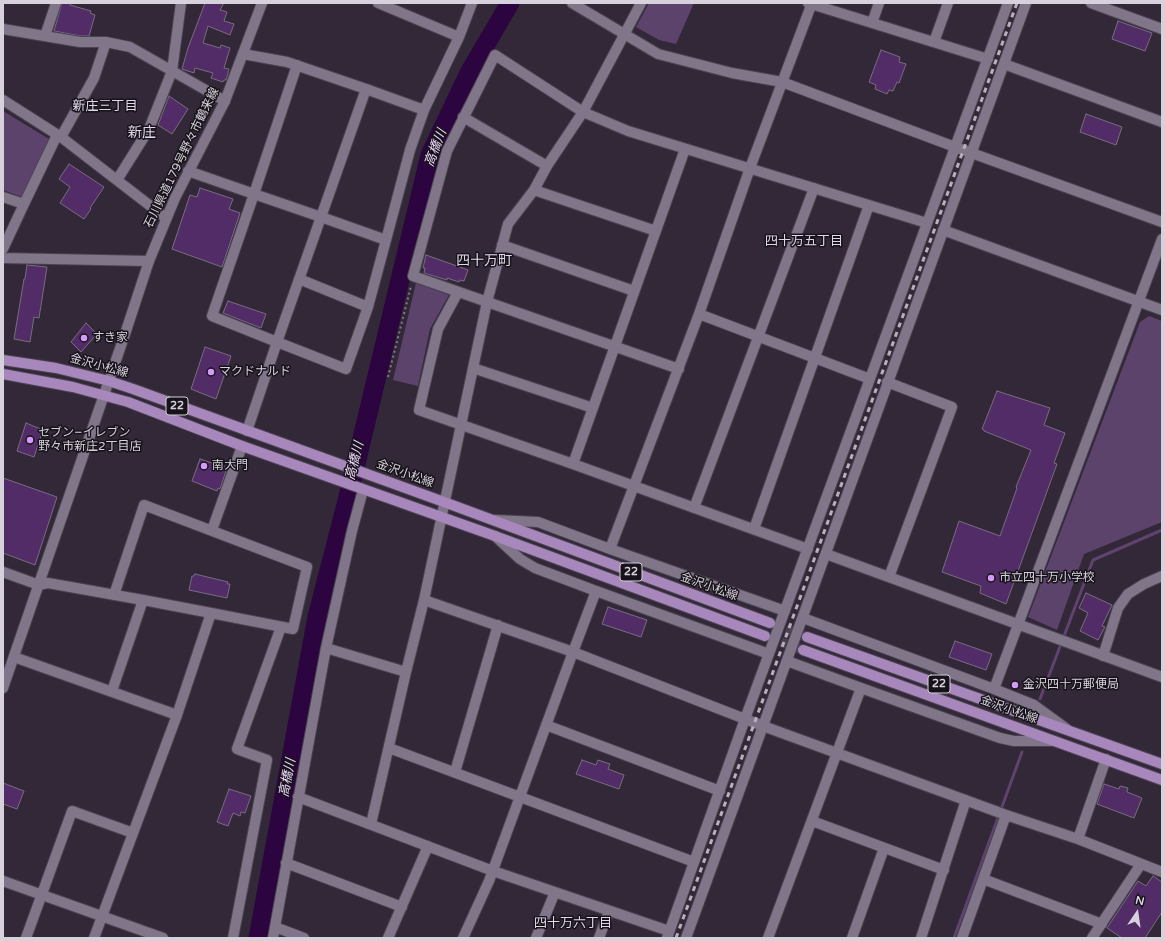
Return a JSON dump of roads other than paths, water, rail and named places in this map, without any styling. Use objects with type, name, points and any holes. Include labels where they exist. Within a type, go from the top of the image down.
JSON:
[{"type":"main road","name":"金沢小松線","points":[[3,360],[56,368],[109,381],[493,520],[770,624]]},
{"type":"main road","name":"22","points":[[3,374],[73,388],[128,402],[242,446],[495,536],[765,636]]},
{"type":"main road","name":"金沢小松線","points":[[807,637],[1162,764]]},
{"type":"main road","name":"金沢小松線","points":[[803,650],[1162,780]]},
{"type":"street","points":[[45,36],[56,3]]},
{"type":"street","points":[[117,180],[150,129],[172,71],[181,3]]},
{"type":"street","name":"石川県道179号野々市鶴来線","points":[[3,688],[149,261],[166,218],[188,171],[225,101],[262,3]]},
{"type":"street","points":[[378,3],[458,37]]},
{"type":"street","points":[[297,65],[212,316],[346,370],[368,307],[410,150],[424,110],[472,3]]},
{"type":"street","points":[[572,3],[658,54],[732,73],[782,82],[971,153],[1162,222]]},
{"type":"street","points":[[371,824],[424,600],[487,302],[508,224],[534,190],[547,166],[583,112],[641,3]]},
{"type":"street","points":[[610,549],[700,314],[750,168],[810,3],[988,59]]},
{"type":"street","points":[[872,23],[879,3]]},
{"type":"street","points":[[934,42],[948,3]]},
{"type":"street","points":[[298,797],[493,871],[609,911],[668,935],[769,654],[1008,3]]},
{"type":"street","points":[[686,938],[1026,3]]},
{"type":"street","points":[[1091,3],[1162,29]]},
{"type":"street","points":[[3,29],[80,42],[106,42],[130,46],[225,101]]},
{"type":"street","points":[[3,249],[59,136],[94,78],[106,42]]},
{"type":"street","points":[[243,54],[288,62],[424,110]]},
{"type":"street","points":[[678,369],[413,276],[447,151],[495,55],[583,112],[628,131],[927,223]]},
{"type":"street","points":[[1004,64],[1162,122]]},
{"type":"street","points":[[247,431],[366,89]]},
{"type":"street","points":[[3,100],[59,136],[166,218]]},
{"type":"street","points":[[463,117],[547,166]]},
{"type":"street","points":[[573,464],[685,149]]},
{"type":"street","points":[[188,171],[386,240]]},
{"type":"street","points":[[694,508],[814,188]]},
{"type":"street","points":[[534,190],[656,231]]},
{"type":"street","points":[[3,197],[24,204]]},
{"type":"street","points":[[754,529],[869,205]]},
{"type":"street","points":[[943,230],[1162,310]]},
{"type":"street","points":[[994,689],[1162,239]]},
{"type":"street","points":[[502,244],[634,292]]},
{"type":"street","points":[[3,258],[149,261]]},
{"type":"street","points":[[299,279],[368,307]]},
{"type":"street","points":[[458,292],[438,329],[419,410],[462,424],[808,549]]},
{"type":"street","points":[[700,314],[870,379]]},
{"type":"street","points":[[473,368],[593,408]]},
{"type":"street","points":[[887,382],[952,407],[889,577]]},
{"type":"street","points":[[212,530],[242,446]]},
{"type":"street","points":[[273,938],[326,648],[362,489]]},
{"type":"street","points":[[3,572],[39,584],[48,583],[114,595],[143,600],[293,630],[307,567],[144,505],[114,595]]},
{"type":"street","points":[[493,520],[538,522],[785,611]]},
{"type":"street","points":[[495,536],[520,559],[535,568],[769,654]]},
{"type":"street","points":[[826,554],[1162,677]]},
{"type":"street","points":[[1104,656],[1118,608],[1128,594],[1144,584],[1162,576]]},
{"type":"street","points":[[463,938],[493,871],[596,591]]},
{"type":"street","points":[[112,691],[143,600]]},
{"type":"street","points":[[424,600],[573,652],[745,720],[1001,813],[1078,839],[1162,872]]},
{"type":"street","points":[[94,938],[177,715],[211,613]]},
{"type":"street","points":[[803,618],[1034,705],[1070,731]]},
{"type":"street","points":[[455,772],[498,626]]},
{"type":"street","points":[[233,938],[267,760],[237,749],[281,627]]},
{"type":"street","points":[[326,648],[406,672]]},
{"type":"street","points":[[14,657],[177,715]]},
{"type":"street","points":[[787,661],[1000,738],[1014,741],[1056,741]]},
{"type":"street","points":[[768,938],[861,688]]},
{"type":"street","points":[[546,725],[720,791]]},
{"type":"street","points":[[389,748],[455,772],[519,798],[694,862]]},
{"type":"street","points":[[1078,839],[1106,759]]},
{"type":"street","points":[[922,938],[966,800]]},
{"type":"street","points":[[26,938],[72,812],[133,833]]},
{"type":"street","points":[[962,938],[983,879],[1001,813]]},
{"type":"street","points":[[812,821],[944,870]]},
{"type":"street","points":[[388,938],[428,846]]},
{"type":"street","points":[[852,938],[884,848]]},
{"type":"street","points":[[286,863],[402,907]]},
{"type":"street","points":[[1092,938],[1141,864]]},
{"type":"street","points":[[983,879],[1102,924]]},
{"type":"street","points":[[3,880],[163,938]]},
{"type":"street","points":[[536,938],[555,892]]},
{"type":"street","points":[[599,938],[609,911]]},
{"type":"street","points":[[275,927],[304,938]]},
{"type":"waterway","name":"高橋川","points":[[258,938],[317,617],[347,501],[430,155],[469,73],[510,3]]},
{"type":"waterway","points":[[1040,699],[1093,560],[1162,530]]},
{"type":"waterway","points":[[954,938],[1022,752]]},
{"type":"tunnel","points":[[772,624],[807,637]]},
{"type":"tunnel","points":[[767,637],[803,650]]},
{"type":"railway","points":[[676,938],[1017,3]]},
{"type":"place","name":"すき家","points":[[84,338]]},
{"type":"place","name":"マクドナルド","points":[[211,372]]},
{"type":"place","name":"セブン−イレブン 野々市新庄2丁目店","points":[[30,440]]},
{"type":"place","name":"南大門","points":[[204,466]]},
{"type":"place","name":"市立四十万小学校","points":[[991,578]]},
{"type":"place","name":"金沢四十万郵便局","points":[[1015,685]]},
{"type":"district","name":"新庄三丁目","points":[[105,107]]},
{"type":"district","name":"新庄","points":[[142,133]]},
{"type":"district","name":"四十万五丁目","points":[[804,242]]},
{"type":"district","name":"四十万町","points":[[484,261]]},
{"type":"district","name":"四十万六丁目","points":[[573,924]]}]
